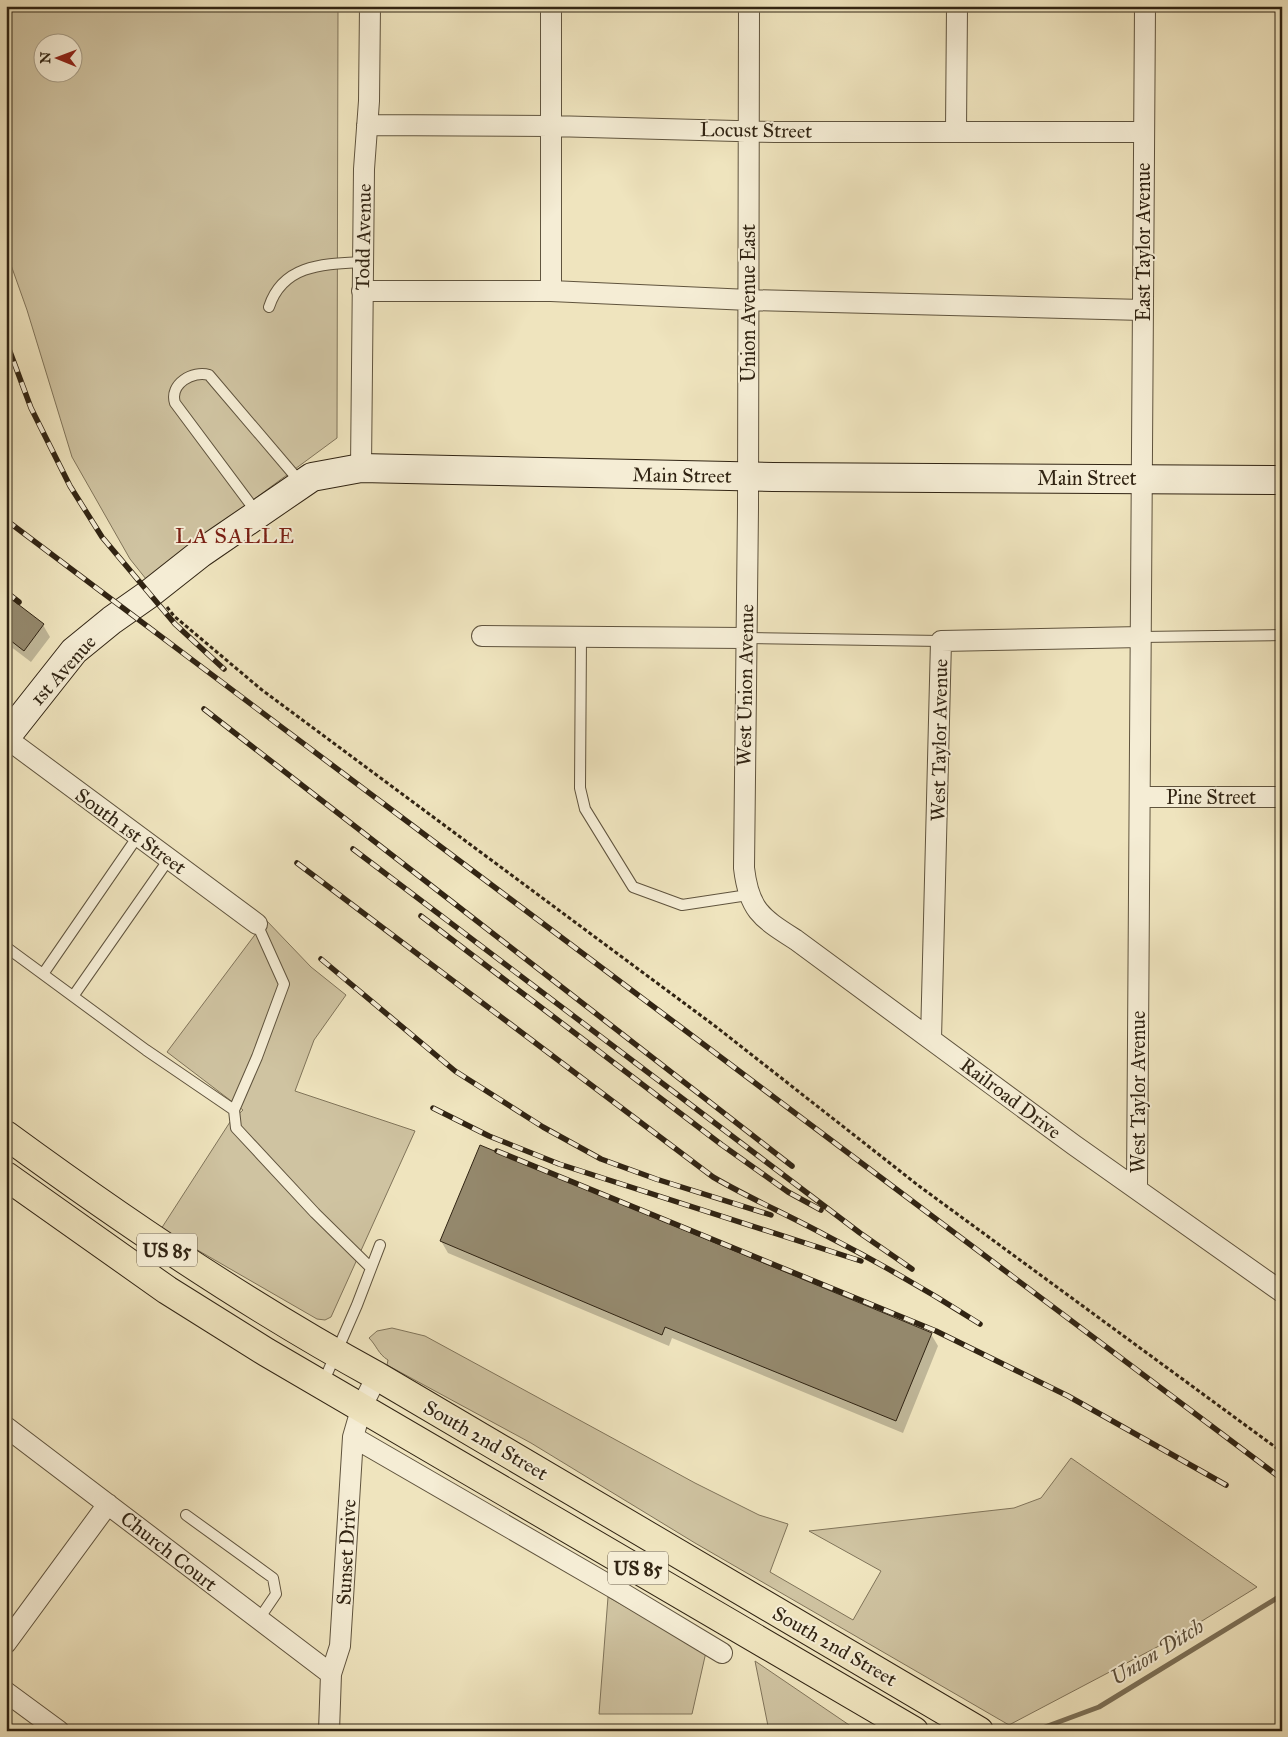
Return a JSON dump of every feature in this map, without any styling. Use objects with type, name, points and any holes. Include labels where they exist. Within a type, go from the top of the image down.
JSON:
[{"type":"highway","name":"South 2nd Street","points":[[6,1135],[108,1210],[185,1262],[336,1354],[377,1376],[978,1730]]},
{"type":"highway","name":"South 2nd Street","points":[[6,1176],[167,1290],[323,1384],[914,1731]]},
{"type":"street","name":"Todd Avenue","points":[[361,468],[362,291],[370,6]]},
{"type":"street","points":[[551,6],[551,291]]},
{"type":"street","name":"Union Avenue East","points":[[748,476],[749,6]]},
{"type":"street","points":[[956,130],[957,6]]},
{"type":"street","name":"East Taylor Avenue","points":[[1142,479],[1145,6]]},
{"type":"street","name":"Locust Street","points":[[367,125],[748,130],[1144,132]]},
{"type":"street","points":[[362,291],[551,291],[749,300],[1143,310]]},
{"type":"street","name":"Main Street","points":[[126,610],[202,553],[312,477],[361,468],[748,476],[1282,480]]},
{"type":"street","name":"West Union Avenue","points":[[748,476],[744,868],[748,895]]},
{"type":"street","name":"West Taylor Avenue","points":[[1137,1188],[1142,479]]},
{"type":"street","name":"1st Avenue","points":[[6,738],[74,651],[126,610]]},
{"type":"street","points":[[482,636],[745,638]]},
{"type":"street","name":"West Taylor Avenue","points":[[931,1039],[941,641],[1141,637]]},
{"type":"street","name":"South 1st Street","points":[[6,738],[257,924]]},
{"type":"street","name":"Pine Street","points":[[1140,797],[1282,797]]},
{"type":"street","name":"Railroad Drive","points":[[748,895],[769,923],[796,940],[1074,1145],[1282,1292]]},
{"type":"street","name":"Sunset Drive","points":[[329,1731],[331,1674],[340,1646],[353,1437],[362,1406],[377,1376]]},
{"type":"street","name":"Church Court","points":[[6,1427],[331,1674]]},
{"type":"street","points":[[353,1437],[619,1590],[722,1653]]},
{"type":"street","points":[[6,1643],[108,1504]]},
{"type":"street","points":[[6,1692],[60,1731]]},
{"type":"lane","points":[[269,307],[279,286],[288,278],[304,270],[363,262]]},
{"type":"lane","points":[[258,514],[175,403],[173,399],[176,389],[187,377],[202,373],[209,375],[302,484]]},
{"type":"lane","points":[[1141,637],[1282,635]]},
{"type":"lane","points":[[581,637],[580,788],[585,809],[633,887],[682,905],[748,895]]},
{"type":"lane","points":[[745,638],[941,641]]},
{"type":"lane","points":[[43,974],[138,836]]},
{"type":"lane","points":[[74,995],[169,859]]},
{"type":"lane","points":[[257,924],[284,984],[258,1058],[234,1110],[236,1128],[315,1213],[371,1268]]},
{"type":"lane","points":[[6,947],[74,995],[146,1050],[234,1110]]},
{"type":"lane","points":[[323,1384],[380,1245]]},
{"type":"lane","points":[[186,1515],[274,1578],[276,1594],[259,1619]]},
{"type":"path","points":[[154,590],[174,616],[262,690],[699,1015],[920,1186],[1282,1452]]},
{"type":"shaded area","points":[[6,6],[338,6],[337,438],[146,579],[130,559],[72,457],[27,310],[6,251]]},
{"type":"shaded area","points":[[266,920],[311,967],[346,995],[314,1040],[295,1091],[415,1131],[331,1317],[325,1320],[317,1319],[161,1229],[230,1122],[243,1110],[167,1052]]},
{"type":"shaded area","points":[[392,1328],[425,1336],[695,1483],[759,1515],[788,1524],[770,1572],[853,1620],[881,1571],[809,1531],[1014,1508],[1041,1498],[1071,1458],[1257,1587],[1176,1637],[1009,1725],[695,1543],[531,1443],[387,1365],[388,1360],[369,1338],[377,1331]]},
{"type":"shaded area","points":[[608,1597],[706,1652],[692,1714],[599,1714]]},
{"type":"shaded area","points":[[755,1661],[858,1731],[769,1731]]},
{"type":"building","points":[[6,595],[44,624],[24,651],[6,637]]},
{"type":"building","points":[[480,1145],[932,1333],[896,1421],[665,1327],[662,1335],[440,1241]]},
{"type":"waterway","name":"Union Ditch","points":[[1045,1727],[1099,1707],[1282,1595]]},
{"type":"railway","points":[[6,341],[31,408],[70,486],[102,537],[175,624],[224,669]]},
{"type":"railway","points":[[6,520],[1282,1479]]},
{"type":"railway","points":[[6,592],[19,602]]},
{"type":"railway","points":[[204,709],[792,1166]]},
{"type":"railway","points":[[353,849],[860,1233],[912,1269]]},
{"type":"railway","points":[[297,863],[713,1177],[845,1245],[980,1324]]},
{"type":"railway","points":[[421,916],[722,1145],[788,1192],[821,1210]]},
{"type":"railway","points":[[321,959],[455,1071],[543,1127],[601,1159],[656,1179],[771,1215]]},
{"type":"railway","points":[[433,1108],[489,1136],[559,1164],[861,1261]]},
{"type":"railway","points":[[497,1151],[936,1331],[1068,1396],[1226,1485]]},
{"type":"district","name":"LA SALLE","points":[[235,535]]}]
